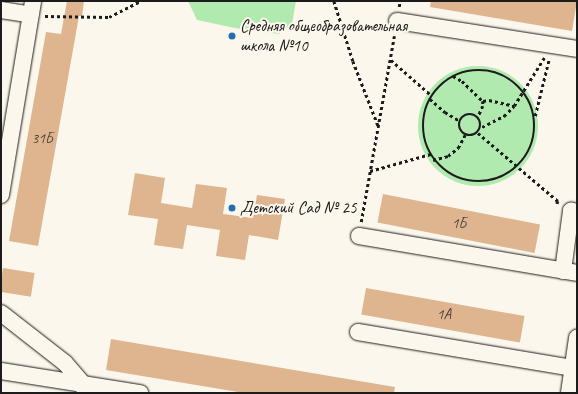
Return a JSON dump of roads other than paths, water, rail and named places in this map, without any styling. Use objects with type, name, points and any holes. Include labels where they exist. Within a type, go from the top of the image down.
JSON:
[{"type":"lane","points":[[1,10],[32,8],[1,195]]},
{"type":"lane","points":[[397,21],[553,44],[577,49]]},
{"type":"lane","points":[[359,236],[570,272],[571,211],[577,212]]},
{"type":"lane","points":[[1,313],[65,363],[84,389]]},
{"type":"lane","points":[[358,332],[572,368]]},
{"type":"lane","points":[[569,393],[577,338]]},
{"type":"lane","points":[[1,371],[84,389],[140,393]]},
{"type":"place","name":"Средняя общеобразовательная школа №10","points":[[232,36]]},
{"type":"place","name":"Детский Сад № 25","points":[[232,208]]}]
